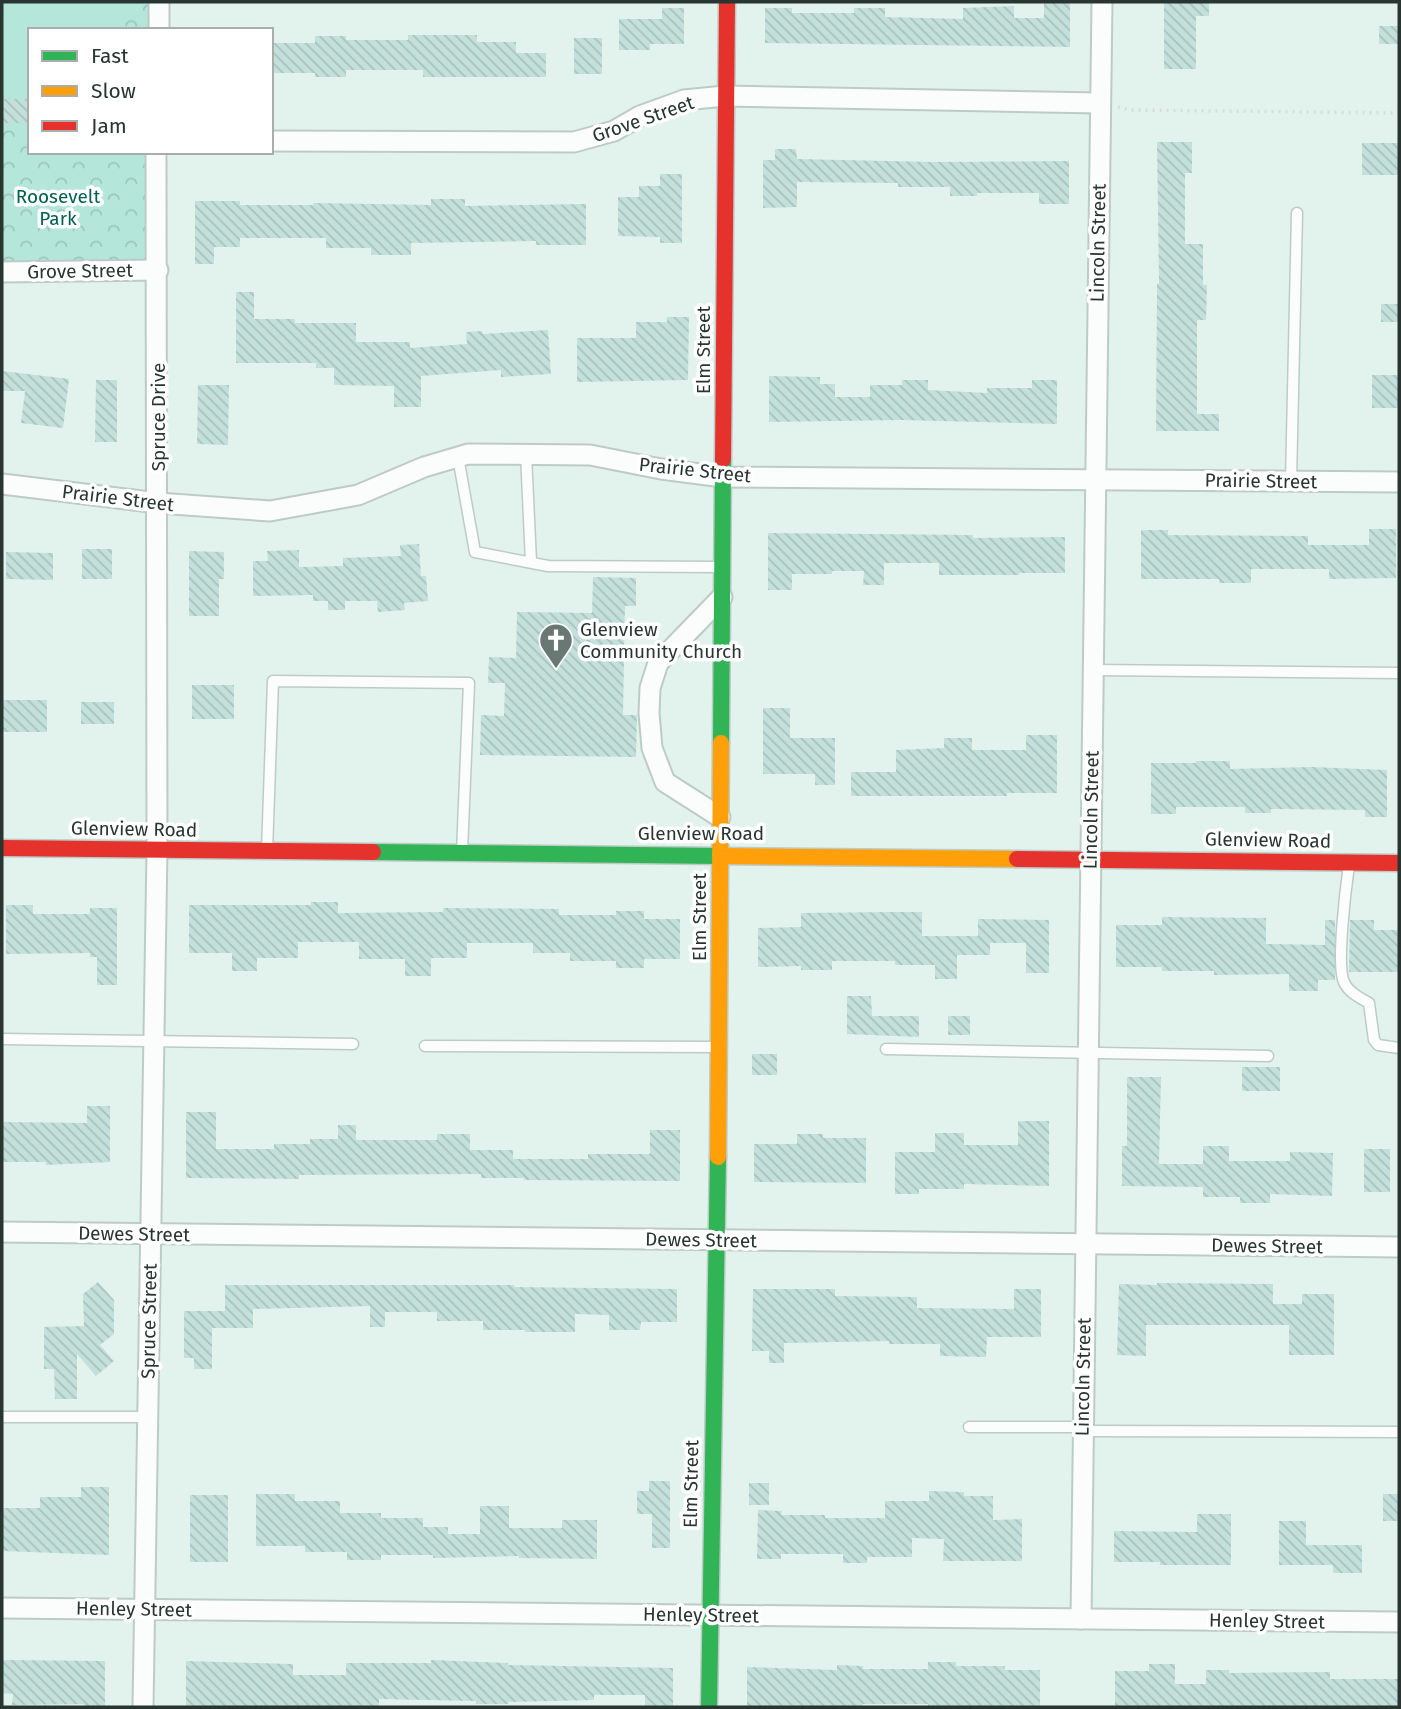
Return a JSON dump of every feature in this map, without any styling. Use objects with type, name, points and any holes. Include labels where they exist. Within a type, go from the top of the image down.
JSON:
[{"type":"street","points":[[159,2],[159,28]]},
{"type":"street","name":"Elm Street","points":[[709,1707],[717,1240],[727,2]]},
{"type":"street","name":"Lincoln Street","points":[[1081,1619],[1102,2]]},
{"type":"street","name":"Grove Street","points":[[273,141],[574,142],[614,131],[640,116],[684,100],[725,96],[1100,103]]},
{"type":"street","name":"Spruce Drive","points":[[156,154],[157,850]]},
{"type":"street","name":"Grove Street","points":[[2,272],[158,270]]},
{"type":"street","name":"Prairie Street","points":[[2,484],[158,503],[270,511],[358,495],[424,467],[468,453],[590,455],[661,470],[723,477],[1399,482]]},
{"type":"street","points":[[720,817],[666,782],[652,748],[649,713],[650,688],[657,663],[722,597]]},
{"type":"street","name":"Glenview Road","points":[[2,848],[1399,863]]},
{"type":"street","name":"Spruce Street","points":[[143,1707],[157,850]]},
{"type":"street","name":"Dewes Street","points":[[2,1232],[1399,1247]]},
{"type":"street","name":"Henley Street","points":[[2,1608],[1399,1622]]},
{"type":"lane","points":[[1291,481],[1297,213]]},
{"type":"lane","points":[[526,454],[531,562]]},
{"type":"lane","points":[[458,457],[475,552],[548,566],[722,567]]},
{"type":"lane","points":[[1093,670],[1399,673]]},
{"type":"lane","points":[[267,851],[273,681],[469,684],[462,852]]},
{"type":"lane","points":[[1349,862],[1343,915],[1341,975],[1344,985],[1353,994],[1369,1003],[1374,1040],[1378,1045],[1399,1048]]},
{"type":"lane","points":[[2,1039],[353,1044]]},
{"type":"lane","points":[[425,1046],[719,1047]]},
{"type":"lane","points":[[886,1049],[1268,1056]]},
{"type":"lane","points":[[2,1417],[148,1417]]},
{"type":"lane","points":[[969,1427],[1399,1432]]},
{"type":"path","points":[[1129,110],[1399,113]]},
{"type":"green space","name":"Roosevelt Park","points":[[2,2],[150,2],[150,28],[28,28],[28,154],[149,154],[148,260],[2,262]]},
{"type":"green space","points":[[2,2],[122,2],[123,28],[28,28],[28,93],[2,93],[3,21],[12,11],[2,10]]},
{"type":"building","points":[[1044,2],[1070,2],[1070,47],[765,43],[765,8],[792,8],[792,13],[854,13],[854,8],[885,8],[885,17],[963,19],[963,8],[1014,6],[1014,18],[1044,18]]},
{"type":"building","points":[[1164,2],[1209,2],[1209,16],[1196,16],[1196,69],[1164,69]]},
{"type":"building","points":[[662,8],[684,8],[684,44],[650,44],[650,50],[619,50],[619,19],[662,19]]},
{"type":"building","points":[[1379,26],[1399,26],[1399,44],[1379,44]]},
{"type":"building","points":[[408,35],[477,35],[477,42],[516,42],[516,53],[546,53],[546,77],[423,77],[423,70],[346,70],[346,77],[315,77],[315,73],[273,73],[273,43],[315,43],[315,36],[346,36],[346,40],[408,40]]},
{"type":"building","points":[[574,38],[602,38],[602,74],[574,74]]},
{"type":"building","points":[[2,99],[28,99],[28,123],[2,123]]},
{"type":"building","points":[[1157,142],[1192,142],[1192,173],[1185,173],[1185,244],[1203,244],[1203,285],[1207,285],[1206,320],[1197,320],[1197,414],[1219,414],[1219,431],[1156,431],[1159,284]]},
{"type":"building","points":[[1362,143],[1399,143],[1399,175],[1362,175]]},
{"type":"building","points":[[775,149],[796,149],[797,159],[1069,161],[1069,204],[1039,204],[1039,193],[950,196],[950,187],[898,187],[898,183],[797,182],[797,207],[763,208],[763,160],[775,160]]},
{"type":"building","points":[[660,174],[682,174],[682,243],[660,243],[660,237],[618,236],[618,197],[639,197],[639,186],[660,186]]},
{"type":"building","points":[[431,199],[465,199],[465,206],[586,204],[586,245],[536,245],[536,241],[411,243],[411,255],[371,255],[371,248],[326,248],[326,238],[240,238],[240,247],[214,247],[214,264],[195,264],[195,201],[240,201],[240,205],[431,205]]},
{"type":"building","points":[[236,292],[254,292],[254,319],[295,319],[295,323],[356,323],[356,342],[410,342],[410,348],[467,344],[466,332],[482,331],[483,334],[548,330],[551,374],[501,377],[501,370],[421,376],[421,407],[394,407],[394,386],[334,385],[334,368],[316,368],[316,363],[236,363]]},
{"type":"building","points":[[1381,304],[1399,304],[1399,322],[1381,322]]},
{"type":"building","points":[[667,317],[689,317],[688,380],[577,382],[577,338],[636,338],[636,322],[667,322]]},
{"type":"building","points":[[2,371],[69,379],[63,428],[21,423],[25,391],[2,391]]},
{"type":"building","points":[[1372,375],[1399,375],[1399,408],[1372,408]]},
{"type":"building","points":[[769,376],[820,377],[820,384],[835,384],[835,397],[870,397],[870,385],[902,385],[902,380],[928,380],[928,390],[987,393],[987,388],[1032,388],[1032,380],[1057,380],[1057,424],[902,420],[769,422]]},
{"type":"building","points":[[96,380],[117,380],[117,442],[95,442]]},
{"type":"building","points":[[198,385],[229,385],[228,445],[197,444]]},
{"type":"building","points":[[1369,529],[1396,529],[1396,578],[1329,579],[1329,569],[1251,569],[1251,583],[1219,583],[1219,579],[1141,579],[1141,530],[1168,530],[1168,535],[1308,536],[1308,545],[1369,545]]},
{"type":"building","points":[[768,533],[973,535],[973,538],[1065,537],[1065,573],[939,575],[939,563],[884,563],[884,585],[863,585],[864,571],[832,571],[832,574],[792,574],[792,590],[768,590]]},
{"type":"building","points":[[419,544],[421,576],[426,576],[428,601],[404,603],[405,610],[378,612],[377,601],[345,601],[345,610],[328,610],[328,601],[313,601],[313,595],[253,596],[253,561],[268,561],[267,551],[299,550],[299,567],[343,566],[343,558],[401,556],[400,545]]},
{"type":"building","points":[[82,549],[112,549],[112,579],[82,579]]},
{"type":"building","points":[[189,551],[224,552],[224,579],[219,579],[219,616],[189,616]]},
{"type":"building","points":[[6,552],[53,553],[53,580],[6,579]]},
{"type":"building","name":"Glenview Community Church","points":[[593,577],[636,578],[636,606],[625,606],[623,715],[637,715],[636,757],[480,755],[481,715],[504,716],[505,683],[488,683],[489,657],[516,658],[517,612],[592,613]]},
{"type":"building","points":[[192,685],[234,685],[234,719],[192,719]]},
{"type":"building","points":[[2,700],[47,700],[47,732],[2,732]]},
{"type":"building","points":[[81,702],[114,702],[114,724],[81,724]]},
{"type":"building","points":[[763,708],[790,708],[790,738],[835,738],[835,785],[815,785],[815,774],[763,774]]},
{"type":"building","points":[[1026,735],[1057,735],[1057,793],[1007,793],[1007,796],[851,796],[851,772],[896,772],[896,750],[944,748],[944,738],[972,738],[972,750],[1026,750]]},
{"type":"building","points":[[1230,761],[1230,769],[1312,767],[1387,770],[1387,817],[1365,817],[1365,810],[1271,809],[1271,813],[1245,813],[1245,807],[1176,807],[1176,814],[1151,814],[1151,763]]},
{"type":"building","points":[[311,902],[338,902],[338,913],[443,912],[443,908],[559,909],[559,915],[616,915],[616,911],[644,911],[644,919],[680,919],[680,959],[644,959],[644,968],[616,968],[616,961],[570,961],[570,953],[533,953],[533,943],[467,943],[467,958],[431,958],[431,976],[405,976],[405,959],[359,959],[359,942],[298,942],[298,958],[257,958],[257,971],[232,971],[232,953],[189,953],[189,905],[311,905]]},
{"type":"building","points":[[6,905],[33,905],[33,914],[90,914],[90,908],[117,908],[117,985],[97,985],[97,957],[90,957],[90,953],[6,954]]},
{"type":"building","points":[[922,912],[922,936],[978,936],[978,919],[1049,920],[1049,973],[1026,973],[1026,943],[990,943],[990,955],[957,955],[957,979],[935,979],[935,965],[895,965],[895,961],[832,961],[832,970],[801,970],[801,966],[758,967],[758,928],[801,927],[801,913]]},
{"type":"building","points":[[1162,917],[1266,918],[1266,944],[1325,945],[1325,920],[1335,920],[1335,980],[1318,980],[1318,991],[1289,991],[1289,974],[1214,975],[1214,971],[1162,971],[1162,967],[1116,967],[1116,925],[1162,925]]},
{"type":"building","points":[[1350,920],[1374,920],[1374,930],[1399,930],[1399,972],[1349,972]]},
{"type":"building","points":[[847,996],[871,996],[872,1016],[919,1016],[919,1037],[847,1034]]},
{"type":"building","points":[[948,1016],[970,1016],[970,1035],[948,1035]]},
{"type":"building","points":[[752,1054],[777,1054],[777,1075],[752,1075]]},
{"type":"building","points":[[1242,1067],[1280,1067],[1280,1091],[1242,1091]]},
{"type":"building","points":[[1127,1077],[1161,1077],[1159,1164],[1203,1164],[1203,1146],[1229,1146],[1229,1161],[1290,1161],[1290,1152],[1333,1153],[1332,1196],[1270,1194],[1270,1203],[1240,1203],[1240,1197],[1203,1197],[1203,1187],[1122,1186],[1122,1146],[1127,1146]]},
{"type":"building","points":[[87,1106],[110,1106],[110,1162],[46,1165],[46,1162],[2,1162],[2,1122],[87,1123]]},
{"type":"building","points":[[186,1112],[216,1112],[216,1149],[274,1149],[274,1144],[310,1144],[310,1139],[338,1139],[338,1125],[356,1125],[356,1140],[437,1140],[437,1134],[470,1134],[470,1150],[513,1150],[513,1159],[588,1159],[588,1154],[650,1154],[650,1130],[680,1130],[680,1181],[524,1180],[481,1178],[481,1174],[299,1175],[299,1179],[186,1178]]},
{"type":"building","points":[[1018,1121],[1049,1121],[1049,1186],[964,1184],[964,1189],[919,1189],[919,1194],[895,1194],[895,1152],[935,1152],[935,1133],[964,1133],[964,1145],[1018,1145]]},
{"type":"building","points":[[797,1134],[823,1134],[823,1138],[866,1138],[866,1183],[754,1182],[754,1144],[797,1144]]},
{"type":"building","points":[[1364,1149],[1390,1149],[1390,1192],[1364,1192]]},
{"type":"building","points":[[98,1282],[114,1300],[114,1334],[100,1345],[114,1361],[96,1376],[77,1354],[77,1399],[55,1399],[54,1369],[44,1369],[44,1327],[84,1326],[83,1294]]},
{"type":"building","points":[[1119,1284],[1273,1284],[1273,1304],[1302,1304],[1302,1294],[1334,1294],[1334,1355],[1289,1355],[1289,1325],[1146,1325],[1146,1356],[1117,1355]]},
{"type":"building","points":[[225,1285],[514,1285],[677,1289],[677,1322],[641,1322],[640,1330],[609,1330],[609,1315],[575,1314],[575,1332],[525,1332],[483,1330],[483,1321],[437,1321],[437,1312],[385,1312],[385,1327],[370,1327],[370,1306],[253,1309],[253,1328],[212,1328],[212,1369],[194,1369],[194,1358],[184,1358],[184,1311],[225,1311]]},
{"type":"building","points":[[753,1289],[835,1289],[835,1296],[917,1297],[917,1308],[1014,1309],[1014,1289],[1041,1289],[1041,1337],[987,1337],[986,1357],[940,1356],[940,1344],[889,1344],[889,1341],[784,1343],[784,1363],[769,1363],[769,1351],[752,1351]]},
{"type":"building","points":[[649,1481],[670,1481],[670,1548],[652,1548],[652,1514],[637,1514],[637,1491],[649,1491]]},
{"type":"building","points":[[749,1483],[769,1483],[769,1505],[749,1505]]},
{"type":"building","points":[[81,1487],[109,1487],[109,1555],[2,1551],[2,1508],[40,1508],[40,1497],[81,1497]]},
{"type":"building","points":[[929,1491],[964,1492],[964,1496],[993,1496],[993,1520],[1022,1519],[1022,1561],[943,1561],[944,1539],[912,1538],[912,1557],[867,1557],[867,1563],[843,1563],[843,1554],[781,1554],[781,1559],[757,1559],[758,1510],[782,1511],[781,1515],[825,1515],[825,1518],[885,1518],[885,1501],[929,1501]]},
{"type":"building","points":[[256,1494],[295,1494],[295,1501],[340,1501],[340,1513],[381,1513],[381,1518],[423,1518],[423,1527],[448,1527],[448,1534],[480,1534],[480,1506],[509,1506],[509,1528],[562,1528],[562,1520],[597,1520],[597,1559],[381,1555],[381,1560],[347,1560],[347,1552],[305,1552],[305,1546],[256,1546]]},
{"type":"building","points":[[1383,1494],[1399,1494],[1399,1521],[1383,1521]]},
{"type":"building","points":[[190,1495],[228,1495],[228,1562],[190,1562]]},
{"type":"building","points":[[1197,1514],[1231,1514],[1231,1565],[1114,1562],[1114,1531],[1197,1532]]},
{"type":"building","points":[[1279,1521],[1306,1521],[1306,1545],[1362,1545],[1362,1573],[1333,1573],[1333,1565],[1279,1565]]},
{"type":"building","points":[[2,1660],[105,1661],[105,1707],[84,1707],[84,1704],[12,1705],[13,1694],[2,1693]]},
{"type":"building","points":[[431,1660],[508,1665],[673,1668],[673,1707],[645,1707],[645,1695],[594,1695],[594,1700],[508,1704],[379,1699],[379,1707],[186,1707],[186,1661],[293,1664],[293,1675],[346,1675],[346,1663],[431,1663]]},
{"type":"building","points":[[928,1662],[956,1662],[956,1666],[1005,1666],[1005,1670],[1040,1670],[1040,1707],[863,1704],[863,1707],[747,1707],[747,1667],[837,1670],[837,1665],[863,1666],[863,1669],[928,1669]]},
{"type":"building","points":[[1149,1664],[1175,1664],[1175,1684],[1206,1684],[1206,1670],[1229,1670],[1229,1673],[1330,1672],[1330,1679],[1399,1679],[1399,1706],[1115,1707],[1115,1671],[1149,1671]]},
{"type":"traffic: fast","points":[[721,743],[723,459]]},
{"type":"traffic: fast","points":[[373,852],[720,856]]},
{"type":"traffic: fast","points":[[709,1707],[718,1157]]},
{"type":"traffic: slow","points":[[718,1157],[721,743]]},
{"type":"traffic: slow","points":[[720,856],[1017,859]]},
{"type":"traffic: jam","points":[[723,459],[727,2]]},
{"type":"traffic: jam","points":[[2,848],[373,852]]},
{"type":"traffic: jam","points":[[1017,859],[1399,863]]},
{"type":"place","name":"Glenview Community Church","points":[[556,670]]}]
